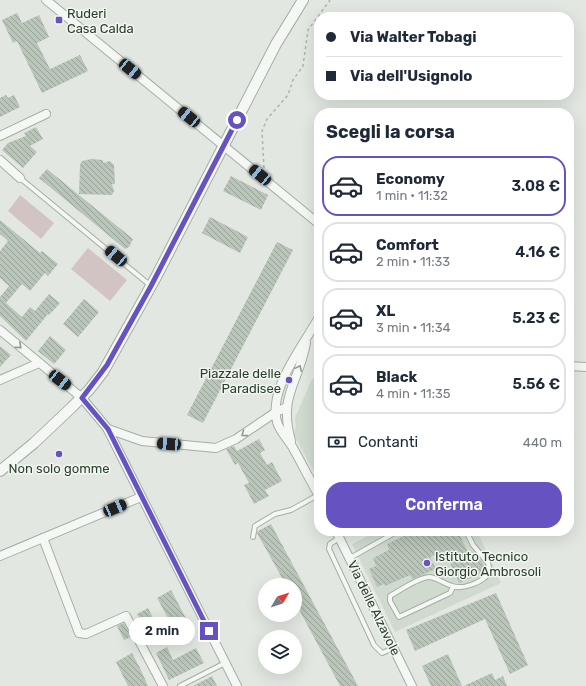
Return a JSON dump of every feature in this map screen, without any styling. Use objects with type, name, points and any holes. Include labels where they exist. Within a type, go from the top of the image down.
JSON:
[{"type":"street","points":[[46,0],[314,220]]},
{"type":"street","points":[[0,471],[34,443],[82,398],[107,365],[151,286],[276,44],[303,0]]},
{"type":"street","points":[[0,136],[46,114]]},
{"type":"street","points":[[0,160],[20,178]]},
{"type":"street","points":[[314,326],[293,360],[279,391],[276,412],[278,425],[292,446],[314,486]]},
{"type":"street","points":[[0,330],[82,398],[108,429],[237,686]]},
{"type":"street","points":[[292,446],[287,426],[289,392],[303,358],[307,339]]},
{"type":"street","points":[[0,380],[39,363]]},
{"type":"street","points":[[574,366],[586,367]]},
{"type":"street","points":[[108,429],[142,441],[216,448],[236,439],[276,412],[287,407]]},
{"type":"street","points":[[0,556],[141,497]]},
{"type":"street","name":"Via delle Alzavole","points":[[339,536],[412,686]]},
{"type":"street","points":[[43,538],[79,633],[86,634],[126,616],[162,686]]},
{"type":"lane","points":[[20,178],[151,286]]},
{"type":"lane","points":[[253,537],[255,526],[264,520],[291,510],[314,496]]},
{"type":"lane","points":[[337,536],[329,549],[374,645],[382,653],[394,648]]},
{"type":"lane","points":[[350,558],[389,536]]},
{"type":"lane","points":[[453,587],[450,593],[399,617],[390,600],[390,596],[430,577],[453,587],[464,588],[486,578],[490,572],[488,563],[473,545],[468,536]]},
{"type":"lane","points":[[180,686],[225,663]]},
{"type":"path","points":[[321,12],[330,0]]},
{"type":"path","points":[[264,172],[262,132],[267,119],[288,95],[293,80],[303,66],[308,30],[314,22]]},
{"type":"shaded area","points":[[20,195],[54,223],[41,239],[8,211]]},
{"type":"shaded area","points":[[88,248],[127,280],[110,301],[71,269]]},
{"type":"shaded area","points":[[312,379],[314,379],[314,472],[294,435],[296,426],[295,418]]},
{"type":"shaded area","name":"Istituto Tecnico Giorgio Ambrosoli","points":[[367,536],[479,536],[501,583],[395,632],[352,544]]},
{"type":"building","points":[[17,13],[22,23],[39,15],[49,37],[37,43],[50,69],[80,55],[88,71],[42,93],[17,41],[13,43],[2,20]]},
{"type":"building","points":[[6,95],[8,98],[14,95],[20,107],[0,117],[0,98]]},
{"type":"building","points":[[36,127],[43,139],[30,146],[37,152],[23,168],[2,150],[8,143],[26,136],[24,133]]},
{"type":"building","points":[[91,159],[103,160],[103,163],[110,161],[114,165],[115,184],[112,184],[114,191],[112,195],[79,194],[80,165],[82,161]]},
{"type":"building","points":[[47,169],[133,239],[129,247],[125,249],[39,178]]},
{"type":"building","points":[[231,176],[268,195],[261,210],[223,191]]},
{"type":"building","points":[[210,217],[248,237],[240,253],[202,233]]},
{"type":"building","points":[[0,220],[40,253],[42,251],[58,264],[48,276],[45,273],[30,291],[22,284],[6,303],[22,317],[30,307],[35,311],[49,294],[60,303],[49,315],[48,314],[26,341],[0,316],[0,297],[9,286],[0,278],[0,251],[8,241],[0,234]]},
{"type":"building","points":[[277,242],[293,250],[203,423],[187,415]]},
{"type":"building","points":[[84,299],[99,312],[78,337],[63,324]]},
{"type":"building","points":[[50,336],[66,350],[54,364],[38,351]]},
{"type":"building","points":[[0,346],[11,355],[0,367]]},
{"type":"building","points":[[259,439],[265,450],[260,453],[267,465],[272,462],[282,481],[265,490],[269,496],[254,504],[244,485],[249,483],[238,463],[235,465],[226,449],[234,446],[237,451]]},
{"type":"building","points":[[271,524],[300,578],[282,578],[257,533]]},
{"type":"building","points":[[404,536],[460,536],[471,559],[477,556],[483,563],[486,571],[459,583],[445,551],[430,557],[436,569],[412,579],[410,575],[385,586],[384,584],[377,587],[369,569],[376,566],[373,558],[389,550],[387,544]]},
{"type":"building","points":[[302,582],[358,686],[340,686],[302,615]]},
{"type":"building","points":[[171,590],[189,624],[175,631],[157,598]]},
{"type":"building","points":[[496,593],[528,665],[510,674],[485,619],[415,651],[406,630]]},
{"type":"building","points":[[148,608],[162,635],[150,641],[137,614]]},
{"type":"building","points":[[124,623],[131,637],[124,640],[117,626]]},
{"type":"building","points":[[167,647],[173,660],[196,648],[204,663],[169,680],[156,653]]},
{"type":"building","points":[[132,653],[148,686],[128,686],[116,662]]},
{"type":"building","points":[[448,654],[462,686],[431,686],[422,666]]},
{"type":"building","points":[[492,673],[495,680],[503,676],[507,686],[464,686]]},
{"type":"building","points":[[212,676],[217,686],[193,686]]},
{"type":"place","name":"Ruderi Casa Calda","points":[[59,20]]},
{"type":"place","name":"Piazzale delle Paradisee","points":[[289,380]]},
{"type":"place","name":"Non solo gomme","points":[[59,454]]},
{"type":"place","name":"Istituto Tecnico Giorgio Ambrosoli","points":[[427,563]]},
{"type":"route","points":[[209,631],[174,564],[108,429],[92,408],[82,398],[107,365],[151,286],[237,120]]}]
